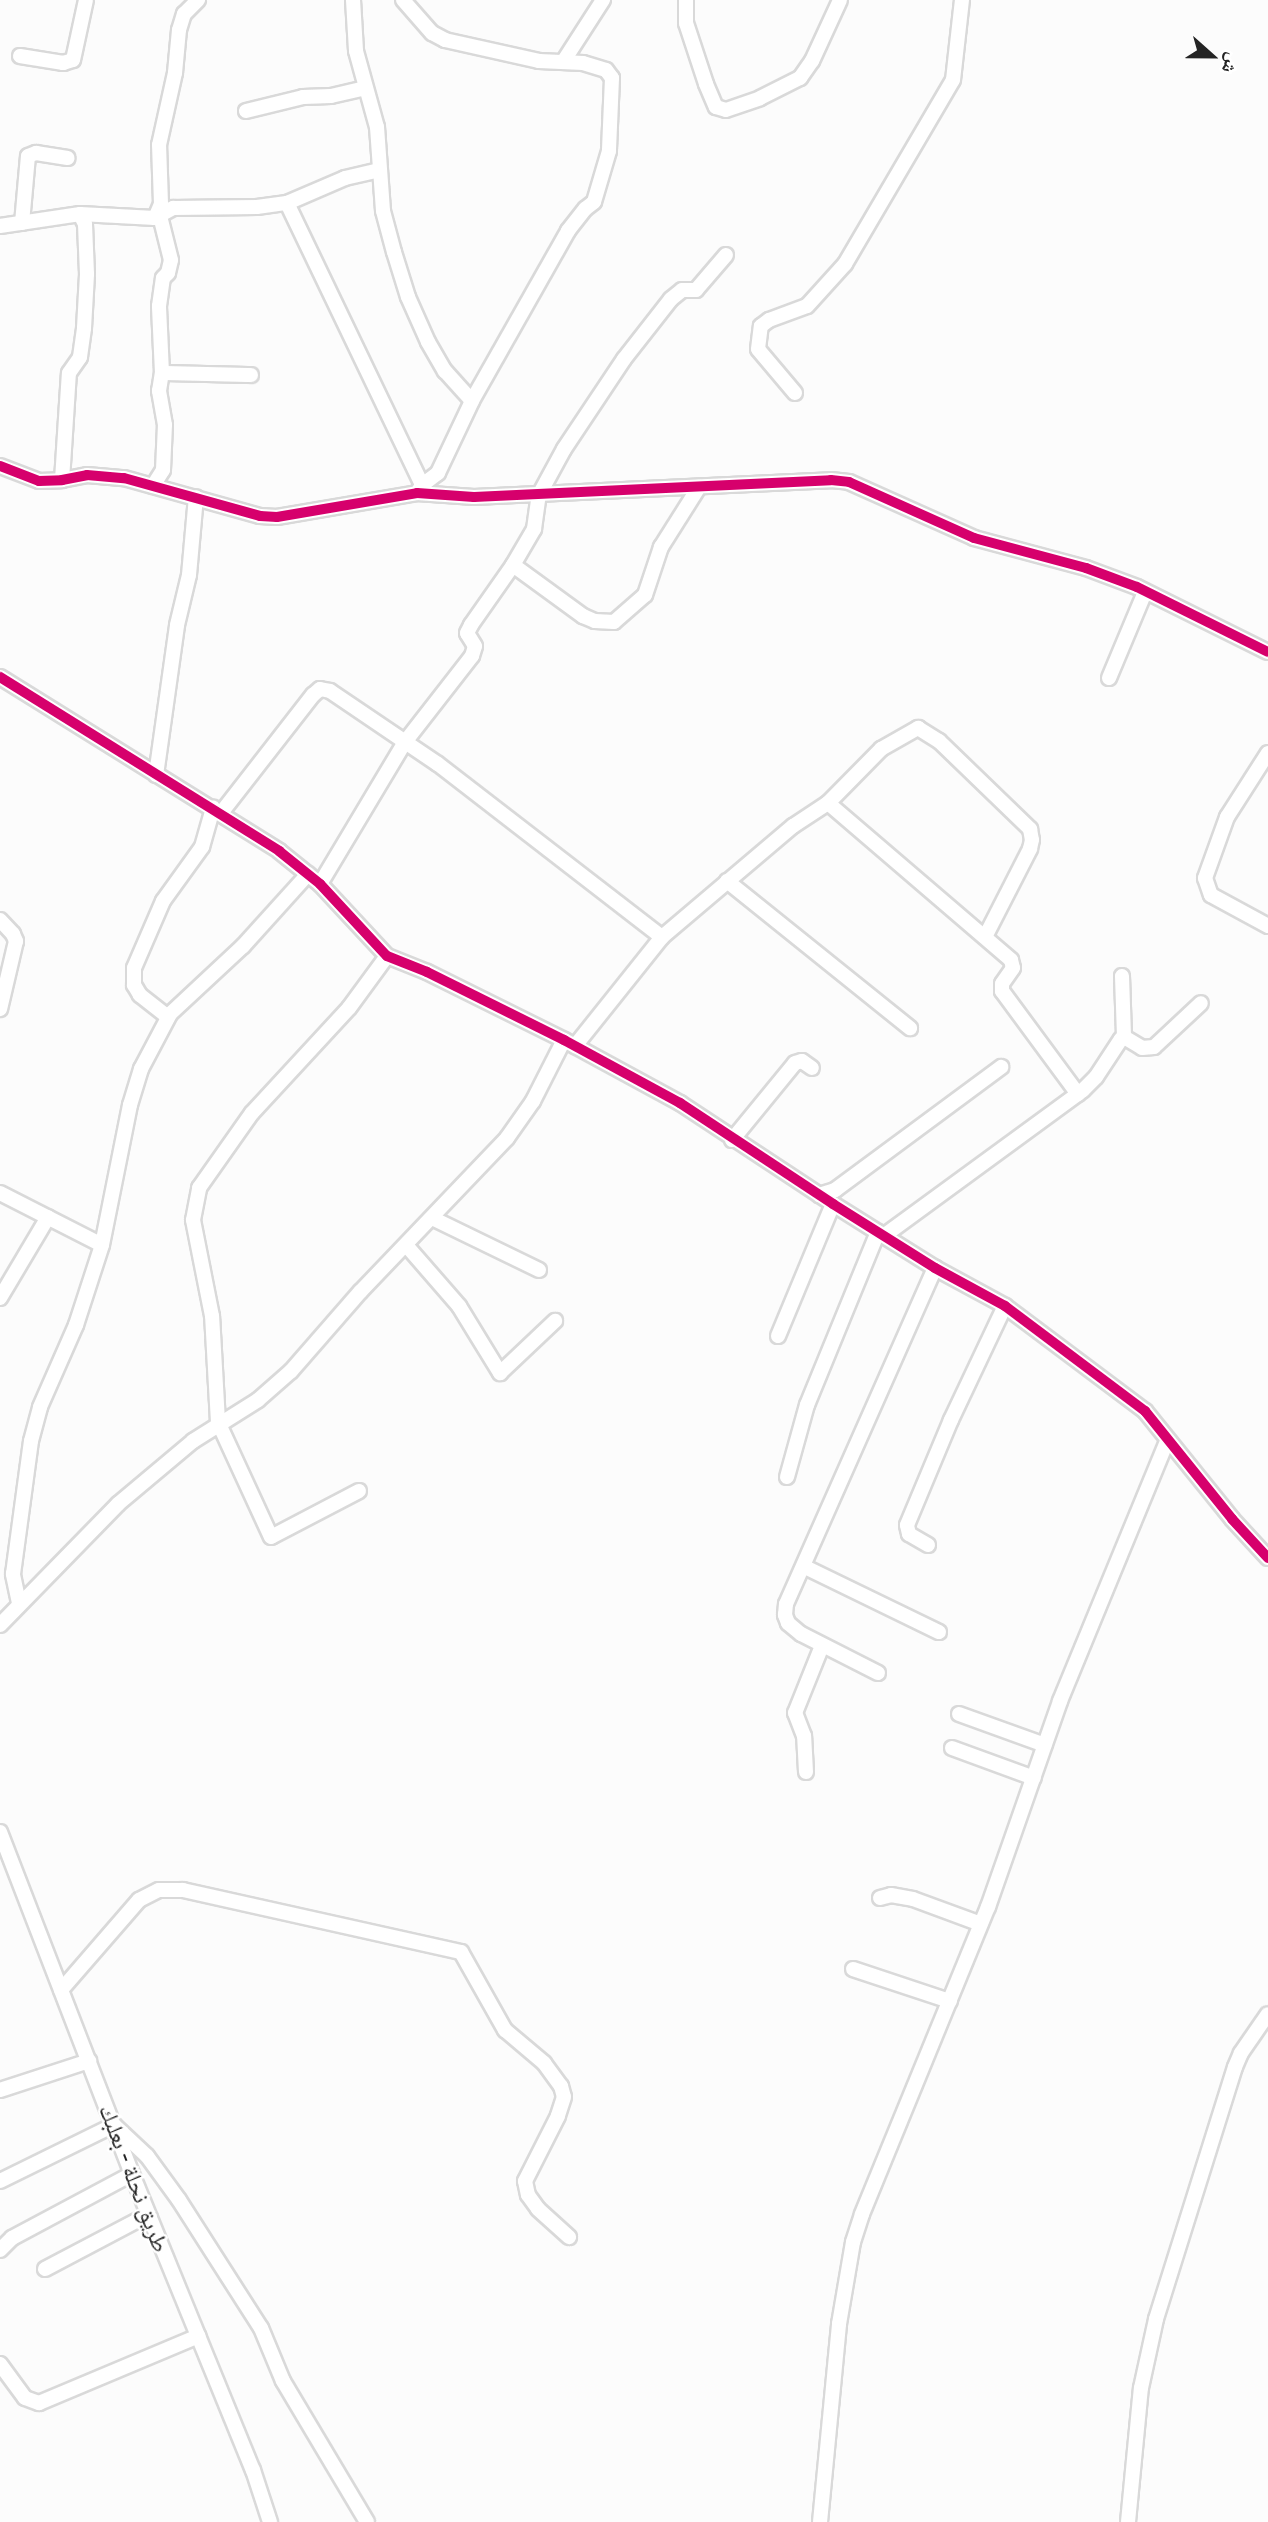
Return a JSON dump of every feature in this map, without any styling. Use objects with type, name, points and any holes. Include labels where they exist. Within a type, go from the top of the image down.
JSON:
[{"type":"street","points":[[20,56],[63,63],[73,60],[86,0]]},
{"type":"street","points":[[153,485],[163,470],[165,425],[159,391],[162,373],[159,306],[163,278],[168,273],[171,260],[158,217],[161,204],[159,145],[175,74],[178,30],[184,14],[198,0]]},
{"type":"street","points":[[353,0],[356,51],[377,127],[383,211],[408,297],[445,371],[472,401]]},
{"type":"street","points":[[403,0],[432,33],[445,40],[539,61],[597,66],[606,70],[612,78],[606,161],[594,202],[568,231],[472,401],[438,472],[420,489]]},
{"type":"street","points":[[563,62],[603,0]]},
{"type":"street","points":[[686,0],[686,23],[706,84],[716,107],[726,110],[760,98],[800,78],[812,61],[840,0]]},
{"type":"street","points":[[795,393],[758,349],[758,334],[769,320],[807,306],[845,264],[953,80],[962,0]]},
{"type":"street","points":[[246,111],[303,97],[331,96],[365,88]]},
{"type":"street","points":[[22,223],[28,156],[36,153],[68,158]]},
{"type":"street","points":[[0,226],[80,214],[158,217],[173,208],[257,207],[286,203],[345,178],[379,170]]},
{"type":"street","points":[[286,203],[420,489]]},
{"type":"street","points":[[62,480],[69,373],[80,356],[84,328],[86,242],[80,214]]},
{"type":"street","points":[[320,884],[405,742],[472,656],[475,646],[467,633],[534,529],[539,495],[564,449],[624,359],[679,291],[696,290],[726,255]]},
{"type":"street","points":[[162,373],[251,375]]},
{"type":"street","points":[[0,466],[39,481],[104,475],[153,485],[260,516],[277,517],[420,489],[474,497],[831,480],[849,482],[974,538],[1086,568],[1145,592],[1268,652]]},
{"type":"street","points":[[513,565],[583,615],[595,621],[614,622],[645,595],[662,547],[699,487]]},
{"type":"street","points":[[156,775],[177,625],[189,575],[196,497]]},
{"type":"street","points":[[1109,678],[1145,592]]},
{"type":"street","points":[[0,677],[279,851],[320,884],[387,956],[427,972],[570,1043],[680,1103],[732,1140],[935,1268],[1005,1306],[1145,1411],[1167,1441],[1268,1558]]},
{"type":"street","points":[[168,1017],[140,995],[134,985],[134,968],[163,901],[202,847],[217,811],[320,689],[337,695],[405,742],[662,937]]},
{"type":"street","points":[[0,1625],[118,1504],[218,1422],[275,1386],[521,1120],[570,1043],[662,937],[793,826],[828,803],[881,749],[918,728],[939,741],[1030,829],[1030,849],[986,935]]},
{"type":"street","points":[[1268,753],[1227,817],[1205,878],[1211,895],[1268,926]]},
{"type":"street","points":[[828,803],[986,935],[1014,963],[1002,991],[1078,1094]]},
{"type":"street","points":[[19,1603],[13,1574],[31,1441],[40,1407],[76,1325],[103,1245],[130,1105],[141,1069],[168,1017],[243,946],[308,874]]},
{"type":"street","points":[[727,881],[910,1028]]},
{"type":"street","points":[[0,920],[16,941],[0,1009]]},
{"type":"street","points":[[359,1491],[271,1537],[218,1422],[212,1316],[193,1220],[200,1188],[251,1113],[349,1008],[387,956]]},
{"type":"street","points":[[787,1477],[807,1405],[882,1234],[1078,1094],[1096,1077],[1124,1037],[1122,976]]},
{"type":"street","points":[[1124,1037],[1142,1048],[1150,1048],[1201,1003]]},
{"type":"street","points":[[732,1140],[795,1063],[802,1061],[812,1068]]},
{"type":"street","points":[[819,1195],[835,1190],[1001,1066]]},
{"type":"street","points":[[0,1194],[103,1245]]},
{"type":"street","points":[[778,1336],[833,1204]]},
{"type":"street","points":[[0,1298],[48,1217]]},
{"type":"street","points":[[432,1218],[540,1270]]},
{"type":"street","points":[[406,1245],[459,1306],[500,1373],[555,1321]]},
{"type":"street","points":[[877,1673],[794,1629],[785,1615],[786,1604],[805,1567],[935,1268]]},
{"type":"street","points":[[928,1545],[909,1534],[907,1525],[951,1420],[1005,1306]]},
{"type":"street","points":[[820,2522],[839,2323],[853,2242],[866,2201],[981,1924],[1045,1745],[1167,1441]]},
{"type":"street","points":[[805,1567],[939,1632]]},
{"type":"street","points":[[806,1772],[804,1736],[795,1713],[822,1646]]},
{"type":"street","points":[[959,1714],[1045,1745]]},
{"type":"street","points":[[952,1748],[1034,1777]]},
{"type":"street","name":"طريق نحلة - بعلبك","points":[[0,1832],[131,2174],[253,2470],[271,2522]]},
{"type":"street","points":[[61,1990],[139,1900],[159,1889],[183,1890],[460,1952],[505,2030],[544,2063],[561,2086],[564,2097],[558,2116],[525,2181],[528,2195],[538,2209],[569,2237]]},
{"type":"street","points":[[880,1898],[891,1895],[913,1899],[981,1924]]},
{"type":"street","points":[[853,1969],[950,2001]]},
{"type":"street","points":[[1128,2522],[1141,2388],[1156,2319],[1235,2067],[1241,2053],[1268,2014]]},
{"type":"street","points":[[0,2090],[89,2061]]},
{"type":"street","points":[[0,2181],[114,2125],[147,2155],[261,2328],[283,2381],[367,2522]]},
{"type":"street","points":[[0,2250],[12,2238],[131,2174]]},
{"type":"street","points":[[45,2269],[140,2219],[150,2218]]},
{"type":"street","points":[[0,2364],[25,2398],[39,2403],[198,2336]]},
{"type":"cycle path","points":[[0,466],[39,481],[87,475],[124,478],[260,516],[277,517],[417,493],[474,497],[831,480],[849,482],[974,538],[1086,568],[1137,587],[1268,652]]},
{"type":"cycle path","points":[[0,677],[279,851],[320,884],[387,956],[427,972],[564,1040],[680,1103],[935,1268],[1005,1306],[1145,1411],[1232,1519],[1268,1558]]}]
